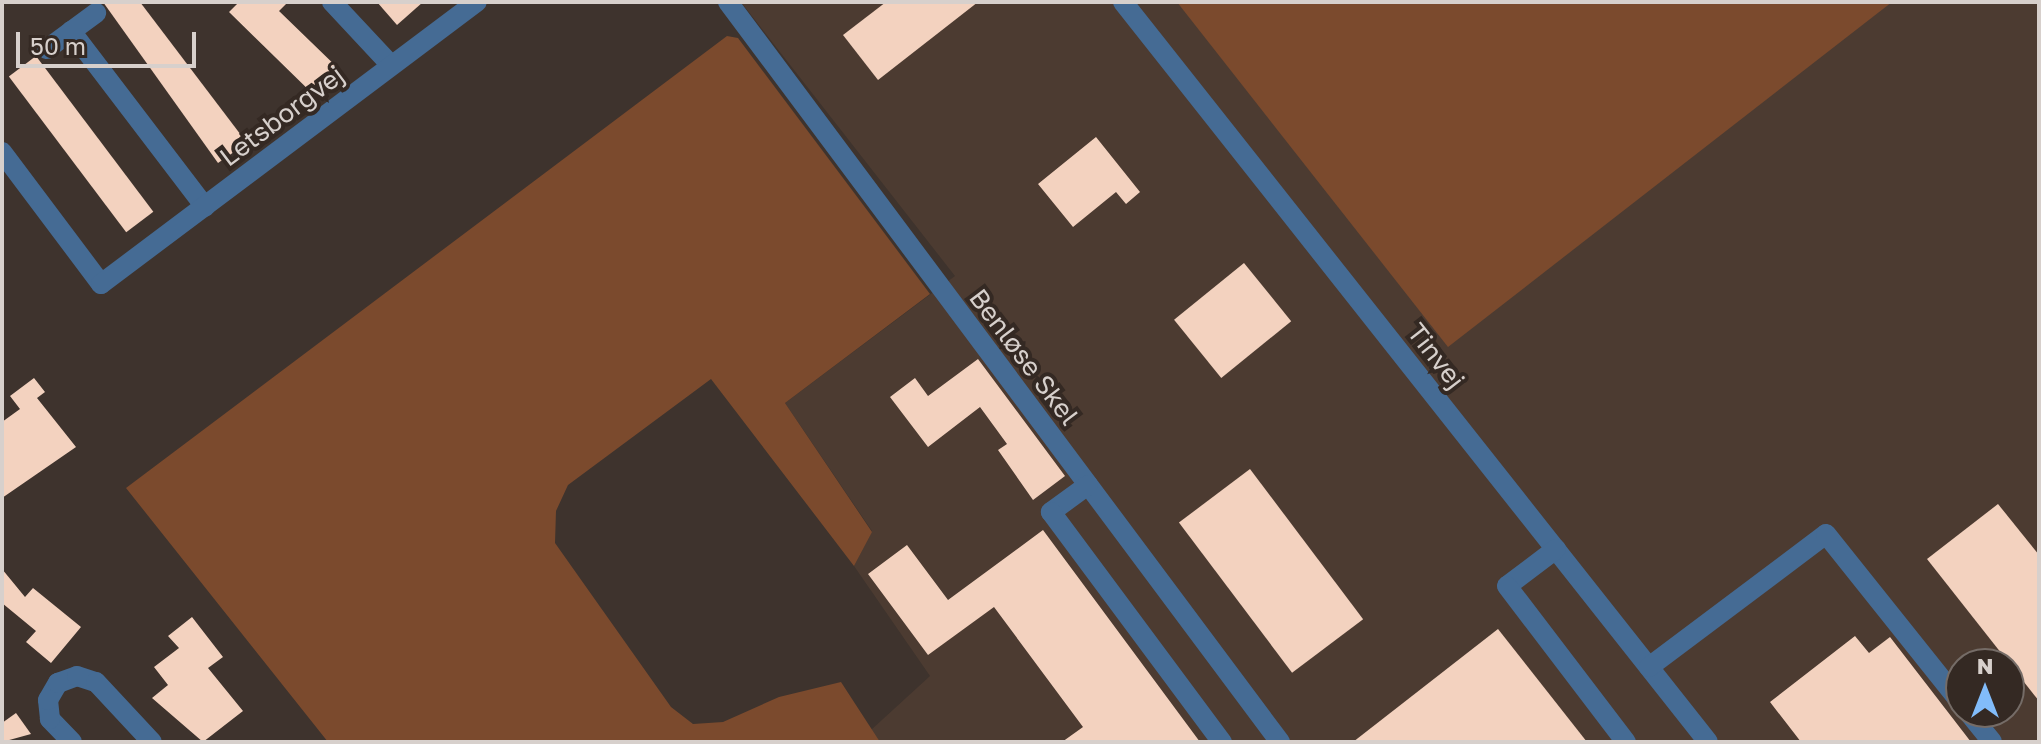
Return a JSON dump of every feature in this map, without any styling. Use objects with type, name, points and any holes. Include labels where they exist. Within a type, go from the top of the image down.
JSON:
[{"type":"street","points":[[332,2],[391,65]]},
{"type":"street","name":"Letsborgvej","points":[[2,152],[101,284],[477,2]]},
{"type":"street","name":"Benløse Skel","points":[[728,2],[1280,742]]},
{"type":"street","name":"Tinvej","points":[[1123,2],[1708,742]]},
{"type":"street","points":[[47,49],[96,13]]},
{"type":"street","points":[[71,31],[205,207]]},
{"type":"street","points":[[1088,485],[1051,512],[1222,742]]},
{"type":"street","points":[[1649,667],[1826,534],[1945,683]]},
{"type":"street","points":[[1556,549],[1507,586],[1626,742]]},
{"type":"street","points":[[72,742],[47,709],[58,683],[77,676],[96,682],[152,742]]},
{"type":"shaded area","points":[[741,2],[2039,2],[2039,742],[879,742],[871,730],[930,676],[854,566],[872,531],[785,403],[955,276]]},
{"type":"shaded area","points":[[1177,2],[1892,2],[1448,347]]},
{"type":"shaded area","points":[[727,36],[738,38],[930,294],[785,403],[872,532],[854,566],[711,379],[568,485],[556,511],[555,543],[671,707],[693,724],[723,722],[779,697],[841,682],[880,742],[328,742],[126,488]]},
{"type":"building","points":[[103,2],[140,2],[247,143],[218,163]]},
{"type":"building","points":[[239,2],[288,2],[279,11],[343,73],[318,99],[229,12]]},
{"type":"building","points":[[377,2],[423,2],[397,25]]},
{"type":"building","points":[[886,2],[978,2],[878,80],[843,35]]},
{"type":"building","points":[[36,56],[153,212],[126,232],[9,76]]},
{"type":"building","points":[[1096,137],[1140,192],[1126,204],[1116,192],[1073,227],[1038,184]]},
{"type":"building","points":[[1244,263],[1291,321],[1221,378],[1174,320]]},
{"type":"building","points":[[978,359],[1065,476],[1033,500],[998,450],[1007,444],[980,407],[928,447],[890,397],[915,378],[928,396]]},
{"type":"building","points":[[34,378],[45,392],[37,398],[76,447],[2,498],[2,422],[20,409],[10,396]]},
{"type":"building","points":[[1250,469],[1363,619],[1292,673],[1179,523]]},
{"type":"building","points":[[1998,504],[2039,555],[2039,701],[2025,683],[2025,648],[1997,648],[1927,559]]},
{"type":"building","points":[[1043,530],[1200,742],[1062,742],[1083,727],[994,607],[928,655],[868,574],[907,545],[948,600]]},
{"type":"building","points":[[2,569],[25,597],[33,588],[81,627],[51,663],[26,642],[36,631],[2,603]]},
{"type":"building","points":[[192,617],[223,657],[208,668],[243,711],[203,742],[152,698],[168,685],[154,667],[179,648],[168,636]]},
{"type":"building","points":[[1498,629],[1587,742],[1353,742]]},
{"type":"building","points":[[1855,636],[1869,653],[1890,637],[1945,708],[1945,728],[1960,728],[1971,742],[1801,742],[1770,702]]},
{"type":"building","points":[[16,713],[31,734],[2,742],[2,723]]}]
